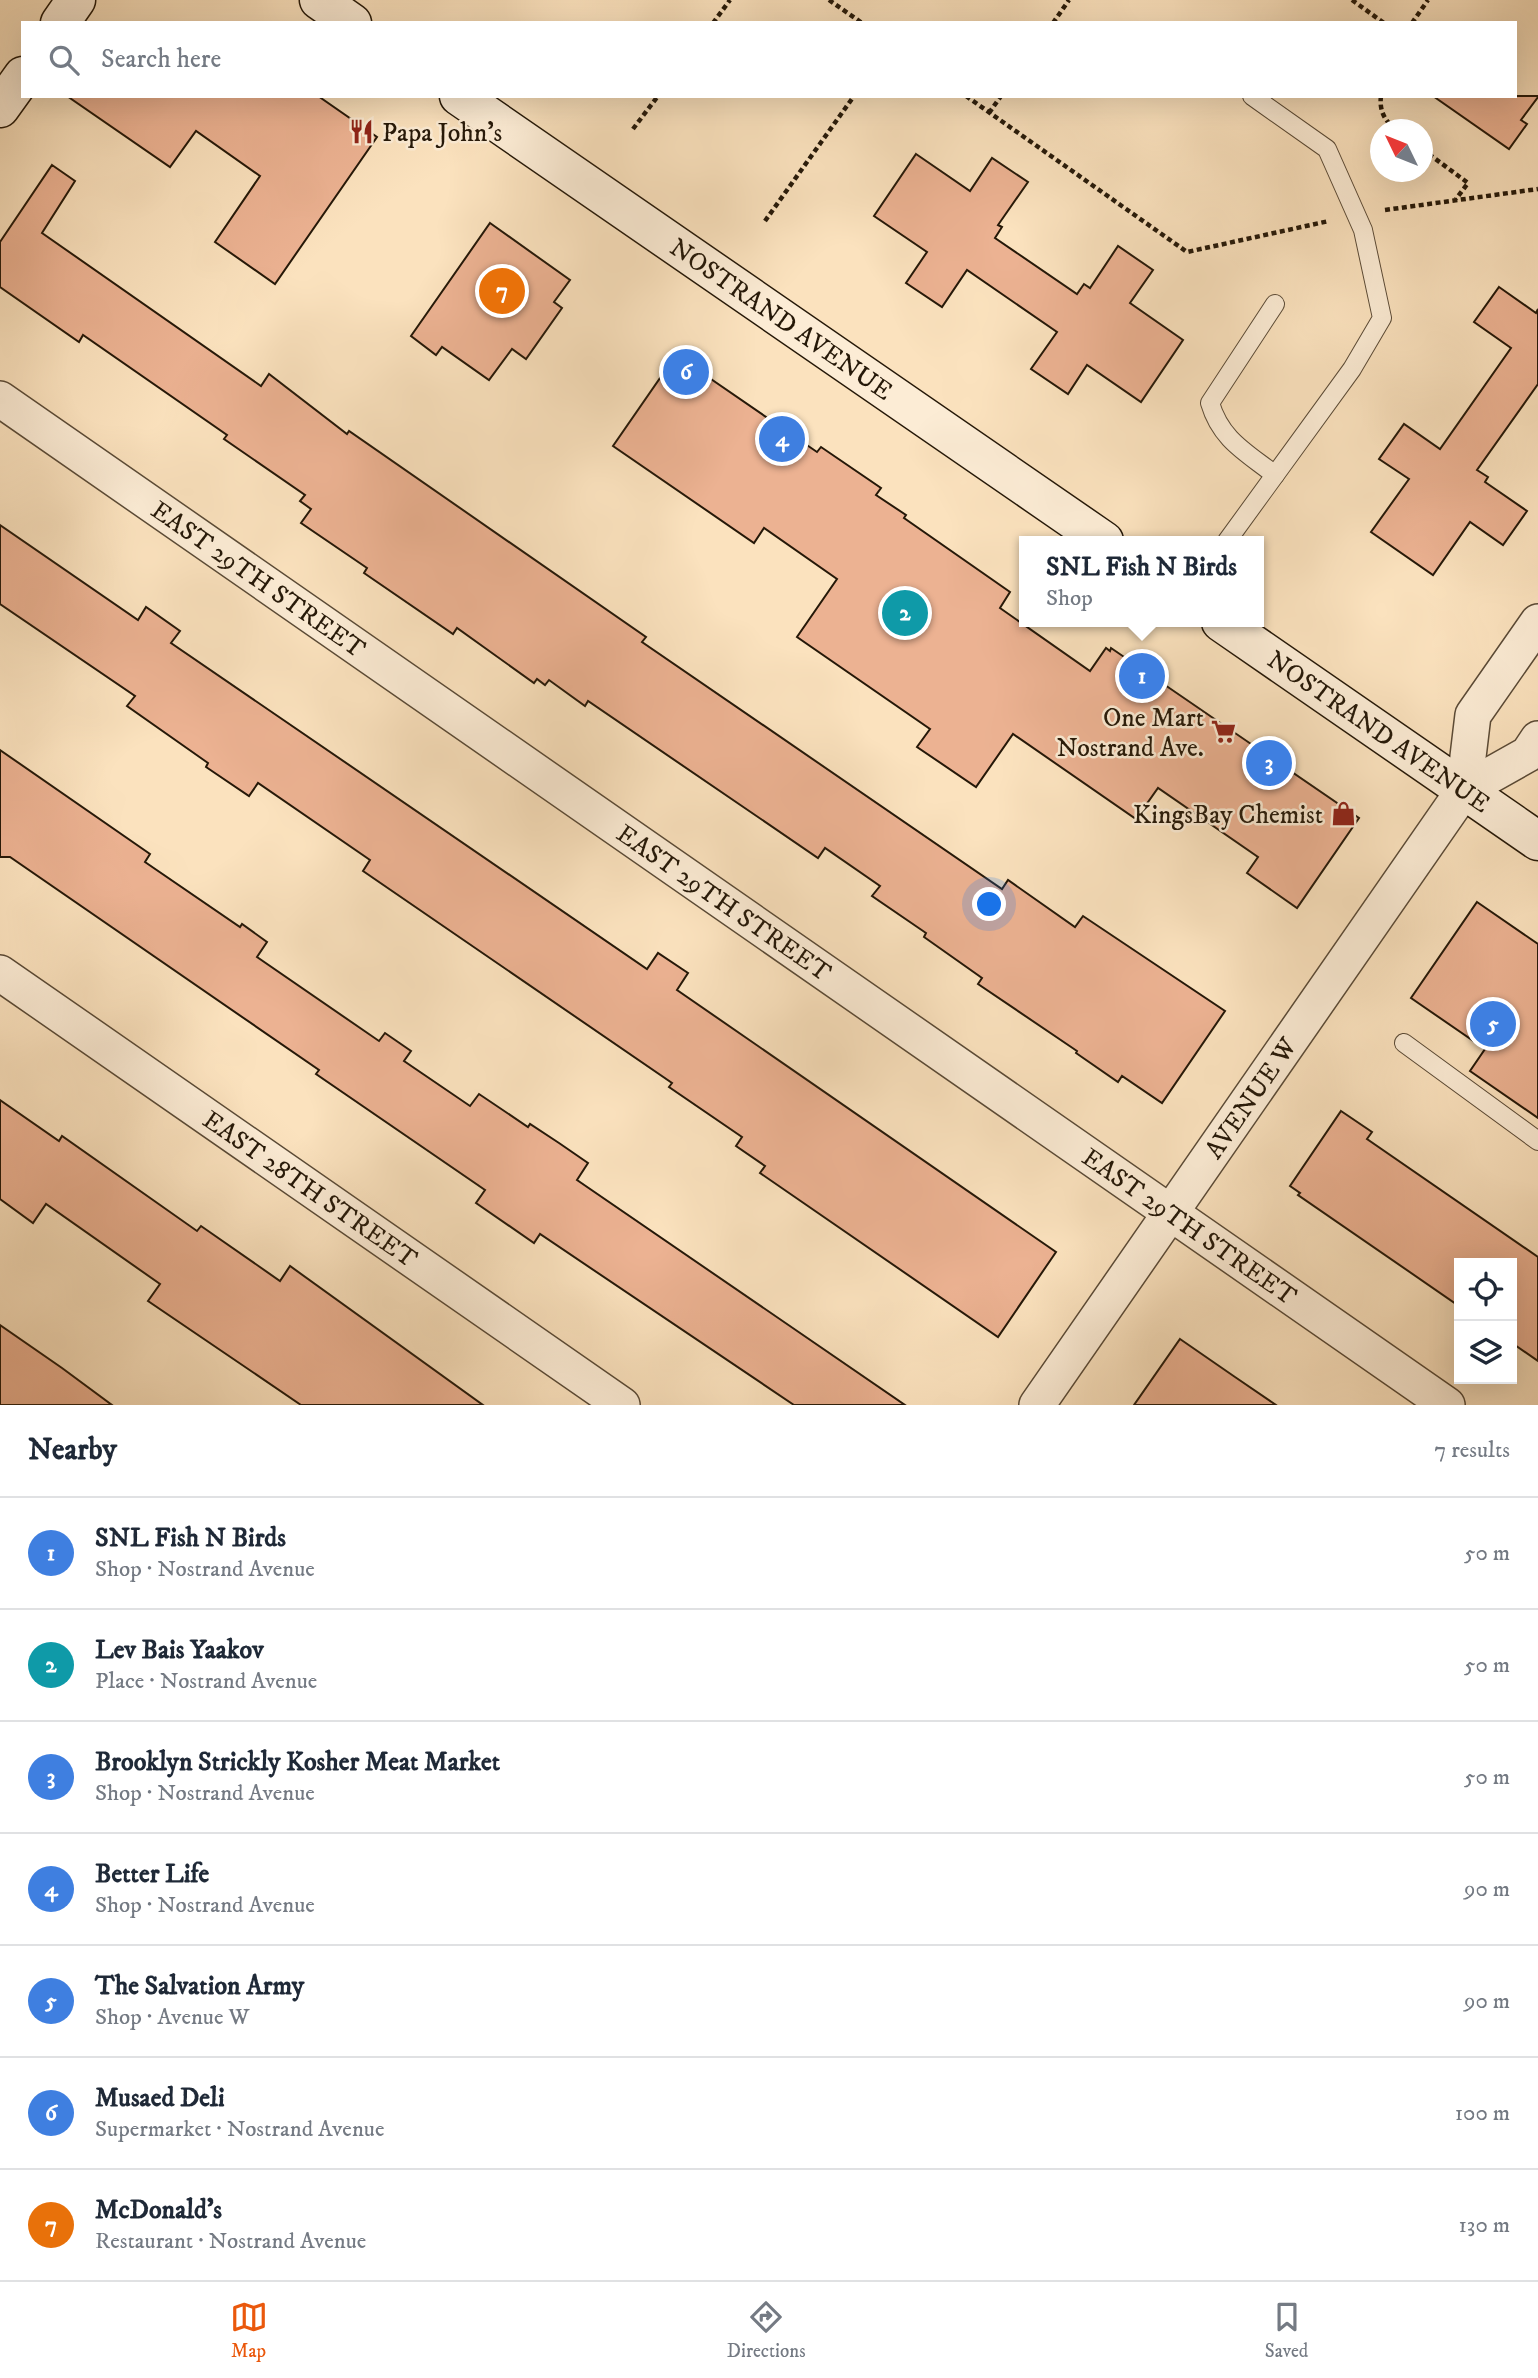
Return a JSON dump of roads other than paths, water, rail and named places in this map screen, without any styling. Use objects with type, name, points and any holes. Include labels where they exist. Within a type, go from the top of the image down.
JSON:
[{"type":"main road","points":[[61,21],[76,0]]},
{"type":"main road","points":[[319,0],[349,21]]},
{"type":"main road","points":[[0,108],[21,79]]},
{"type":"main road","name":"NOSTRAND AVENUE","points":[[461,98],[1097,536]]},
{"type":"main road","name":"NOSTRAND AVENUE","points":[[1228,627],[1538,841]]},
{"type":"street","name":"EAST 29TH STREET","points":[[0,399],[1447,1405]]},
{"type":"street","name":"AVENUE W","points":[[1464,790],[1473,715],[1538,622]]},
{"type":"street","name":"AVENUE W","points":[[1037,1405],[1464,790],[1528,754],[1538,738]]},
{"type":"street","name":"EAST 28TH STREET","points":[[0,973],[622,1405]]},
{"type":"lane","points":[[1231,536],[1352,369],[1382,318],[1358,215],[1327,149],[1255,98]]},
{"type":"lane","points":[[1275,304],[1210,403],[1224,435],[1275,475]]},
{"type":"lane","points":[[1404,1043],[1538,1141]]},
{"type":"place","name":"Papa John's","points":[[362,132]]},
{"type":"place","name":"McDonald's","points":[[502,291]]},
{"type":"place","name":"Musaed Deli","points":[[686,372]]},
{"type":"place","name":"Better Life","points":[[782,439]]},
{"type":"place","name":"Lev Bais Yaakov","points":[[905,613]]},
{"type":"place","name":"SNL Fish N Birds","points":[[1142,676]]},
{"type":"place","name":"One Mart Nostrand Ave.","points":[[1224,732]]},
{"type":"place","name":"Brooklyn Strickly Kosher Meat Market","points":[[1269,763]]},
{"type":"place","name":"KingsBay Chemist","points":[[1343,814]]},
{"type":"place","name":"The Salvation Army","points":[[1493,1024]]}]
